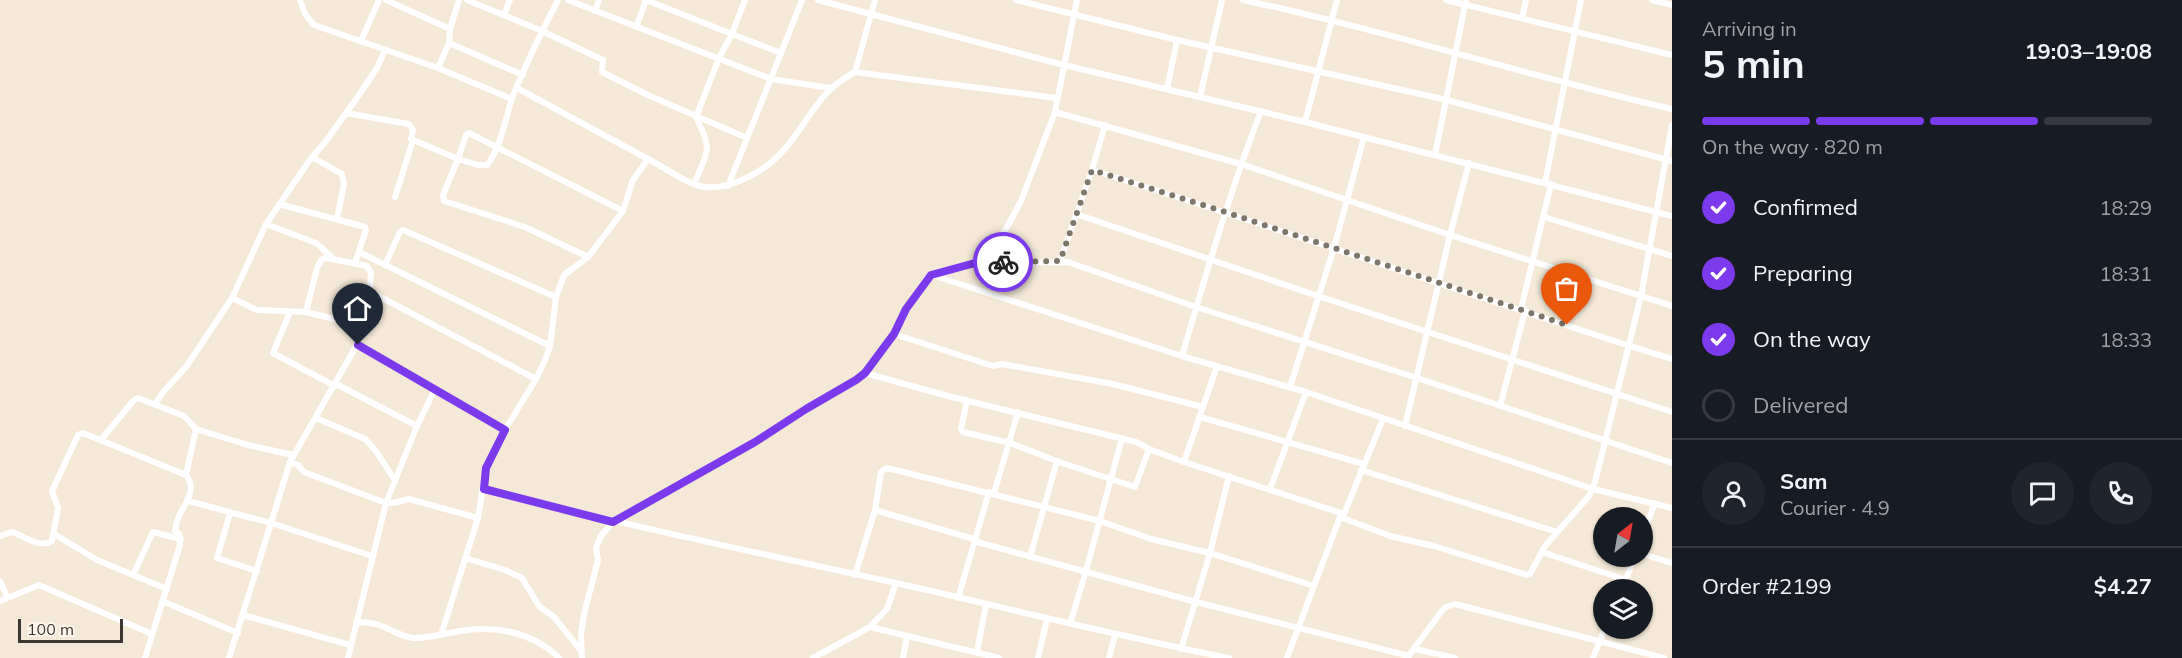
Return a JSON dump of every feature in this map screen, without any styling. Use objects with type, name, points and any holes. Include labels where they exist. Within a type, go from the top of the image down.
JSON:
[{"type":"street","points":[[300,0],[305,14],[314,25],[438,68],[512,99]]},
{"type":"street","points":[[361,41],[379,0]]},
{"type":"street","points":[[386,0],[397,2],[450,28]]},
{"type":"street","points":[[438,68],[449,43],[450,28],[459,0]]},
{"type":"street","points":[[466,0],[542,31],[603,60],[602,72],[696,117],[747,138]]},
{"type":"street","points":[[504,15],[510,0]]},
{"type":"street","points":[[346,113],[409,124],[413,130],[410,137],[413,140],[458,159],[478,165],[487,165],[497,147],[512,99],[558,0]]},
{"type":"street","points":[[568,0],[771,79],[830,88]]},
{"type":"street","points":[[595,11],[599,0]]},
{"type":"street","points":[[636,27],[646,0],[781,53]]},
{"type":"street","points":[[694,184],[709,147],[696,117],[745,0]]},
{"type":"street","points":[[728,186],[802,0]]},
{"type":"street","points":[[818,0],[1064,65],[1261,111],[1672,216]]},
{"type":"street","points":[[855,72],[875,0]]},
{"type":"street","points":[[1016,0],[1210,48],[1447,100],[1669,160]]},
{"type":"street","points":[[975,263],[989,251],[1014,215],[1039,156],[1055,112],[1077,0]]},
{"type":"street","points":[[1200,96],[1222,0]]},
{"type":"street","points":[[1243,0],[1455,52],[1564,84],[1672,109]]},
{"type":"street","points":[[1305,122],[1337,0]]},
{"type":"street","points":[[1446,0],[1466,2],[1574,32],[1672,55]]},
{"type":"street","points":[[1522,18],[1526,0]]},
{"type":"street","points":[[1500,406],[1513,359],[1544,218],[1555,131],[1581,0]]},
{"type":"street","points":[[1652,0],[1672,5]]},
{"type":"street","points":[[1435,155],[1466,2]]},
{"type":"street","points":[[1167,89],[1177,40]]},
{"type":"street","points":[[449,43],[523,75]]},
{"type":"street","points":[[155,404],[186,367],[232,298],[266,224],[377,68],[385,50]]},
{"type":"street","points":[[517,88],[694,184],[705,187],[728,186],[751,176],[782,153],[830,88],[855,72],[1056,98]]},
{"type":"street","points":[[1182,357],[1210,258],[1261,111]]},
{"type":"street","points":[[1055,112],[1241,164],[1450,235],[1672,306]]},
{"type":"street","points":[[1060,261],[1105,125]]},
{"type":"street","points":[[865,373],[1136,442],[1184,462],[1270,489],[1390,536],[1434,546],[1527,575],[1530,574],[1542,552],[1557,532],[1593,489],[1641,296],[1648,248],[1669,160],[1672,125]]},
{"type":"street","points":[[588,257],[525,227],[444,201],[443,195],[467,133],[623,212]]},
{"type":"street","points":[[1290,387],[1334,248],[1364,137]]},
{"type":"street","points":[[395,197],[413,140]]},
{"type":"street","points":[[312,157],[337,170],[344,178],[337,219]]},
{"type":"street","points":[[441,635],[478,518],[486,468],[505,430],[536,380],[550,346],[556,297],[564,275],[588,257],[623,212],[633,180],[648,159]]},
{"type":"street","points":[[1405,426],[1438,283],[1469,164]]},
{"type":"street","points":[[1092,170],[1672,358]]},
{"type":"street","points":[[279,204],[365,227],[366,230],[354,263]]},
{"type":"street","points":[[1076,213],[1318,296],[1672,412]]},
{"type":"street","points":[[1544,218],[1672,256]]},
{"type":"street","points":[[266,224],[311,241],[334,259]]},
{"type":"street","points":[[385,265],[403,230],[556,297]]},
{"type":"street","points":[[359,252],[550,346]]},
{"type":"street","points":[[229,658],[292,459],[367,327],[371,292],[369,268],[327,258],[319,262],[306,312]]},
{"type":"street","points":[[582,654],[584,614],[598,560],[597,544],[613,522],[755,442],[865,373],[894,334],[906,309],[931,275],[975,263],[1068,262],[1196,307],[1672,463]]},
{"type":"street","points":[[931,275],[1182,357],[1306,392],[1593,489],[1672,508]]},
{"type":"street","points":[[371,292],[536,380]]},
{"type":"street","points":[[232,298],[257,310],[306,312],[367,327]]},
{"type":"street","points":[[290,312],[273,353],[417,426]]},
{"type":"street","points":[[894,334],[993,366],[1002,364],[1113,384],[1203,407]]},
{"type":"street","points":[[358,345],[505,430]]},
{"type":"street","points":[[1184,462],[1217,366]]},
{"type":"street","points":[[348,658],[386,503],[394,479],[435,389]]},
{"type":"street","points":[[1270,489],[1306,392]]},
{"type":"street","points":[[101,440],[135,399],[142,398],[186,417],[190,425],[196,429],[292,459],[304,472],[386,503],[409,499],[478,518]]},
{"type":"street","points":[[967,400],[961,431],[1010,443],[1110,479],[1136,486],[1149,449]]},
{"type":"street","points":[[958,598],[974,540],[1010,443],[1018,412]]},
{"type":"street","points":[[1200,417],[1362,467],[1557,532]]},
{"type":"street","points":[[316,418],[365,440],[376,451],[394,479]]},
{"type":"street","points":[[1287,658],[1342,516],[1383,419]]},
{"type":"street","points":[[186,475],[196,429]]},
{"type":"street","points":[[0,536],[12,532],[45,545],[52,541],[58,508],[52,491],[78,435],[83,432],[186,475],[191,484],[188,501],[175,531],[181,539]]},
{"type":"street","points":[[1070,624],[1122,438]]},
{"type":"street","points":[[1030,557],[1057,461]]},
{"type":"street","points":[[855,575],[875,510],[881,472],[885,468],[1100,521],[1151,539],[1210,553],[1314,586]]},
{"type":"street","points":[[1180,649],[1210,553],[1229,476]]},
{"type":"street","points":[[484,489],[613,522],[896,583],[1115,635],[1229,658]]},
{"type":"street","points":[[188,501],[271,523],[372,556]]},
{"type":"street","points":[[1653,508],[1655,503]]},
{"type":"street","points":[[875,510],[1030,557],[1408,657],[1444,608],[1455,604],[1664,658]]},
{"type":"street","points":[[230,513],[217,558],[257,572]]},
{"type":"street","points":[[133,575],[153,532],[181,539]]},
{"type":"street","points":[[54,534],[97,560],[166,589]]},
{"type":"street","points":[[145,658],[181,539]]},
{"type":"street","points":[[1542,552],[1623,579]]},
{"type":"street","points":[[1653,557],[1672,563]]},
{"type":"street","points":[[465,558],[505,570],[522,578],[539,606],[555,618],[582,654]]},
{"type":"street","points":[[0,581],[7,597]]},
{"type":"street","points":[[813,658],[821,656],[870,627],[887,609],[896,583]]},
{"type":"street","points":[[0,601],[39,585],[152,634]]},
{"type":"street","points":[[162,601],[238,633]]},
{"type":"street","points":[[977,652],[986,604]]},
{"type":"street","points":[[243,615],[350,645]]},
{"type":"street","points":[[1038,658],[1047,619]]},
{"type":"street","points":[[356,622],[379,625],[406,636],[429,637],[480,628],[495,628],[543,645],[559,658]]},
{"type":"street","points":[[870,627],[999,658]]},
{"type":"street","points":[[1109,658],[1115,635]]},
{"type":"street","points":[[903,658],[907,636]]},
{"type":"street","points":[[1593,658],[1600,640]]},
{"type":"street","points":[[1415,649],[1455,658]]},
{"type":"way so far","points":[[1003,262],[1060,261],[1092,170],[1567,325]]},
{"type":"route","points":[[358,345],[505,430],[488,461],[484,473],[484,489],[613,522],[755,442],[856,380],[865,373],[894,334],[906,309],[931,275],[975,263],[1003,262]]}]
